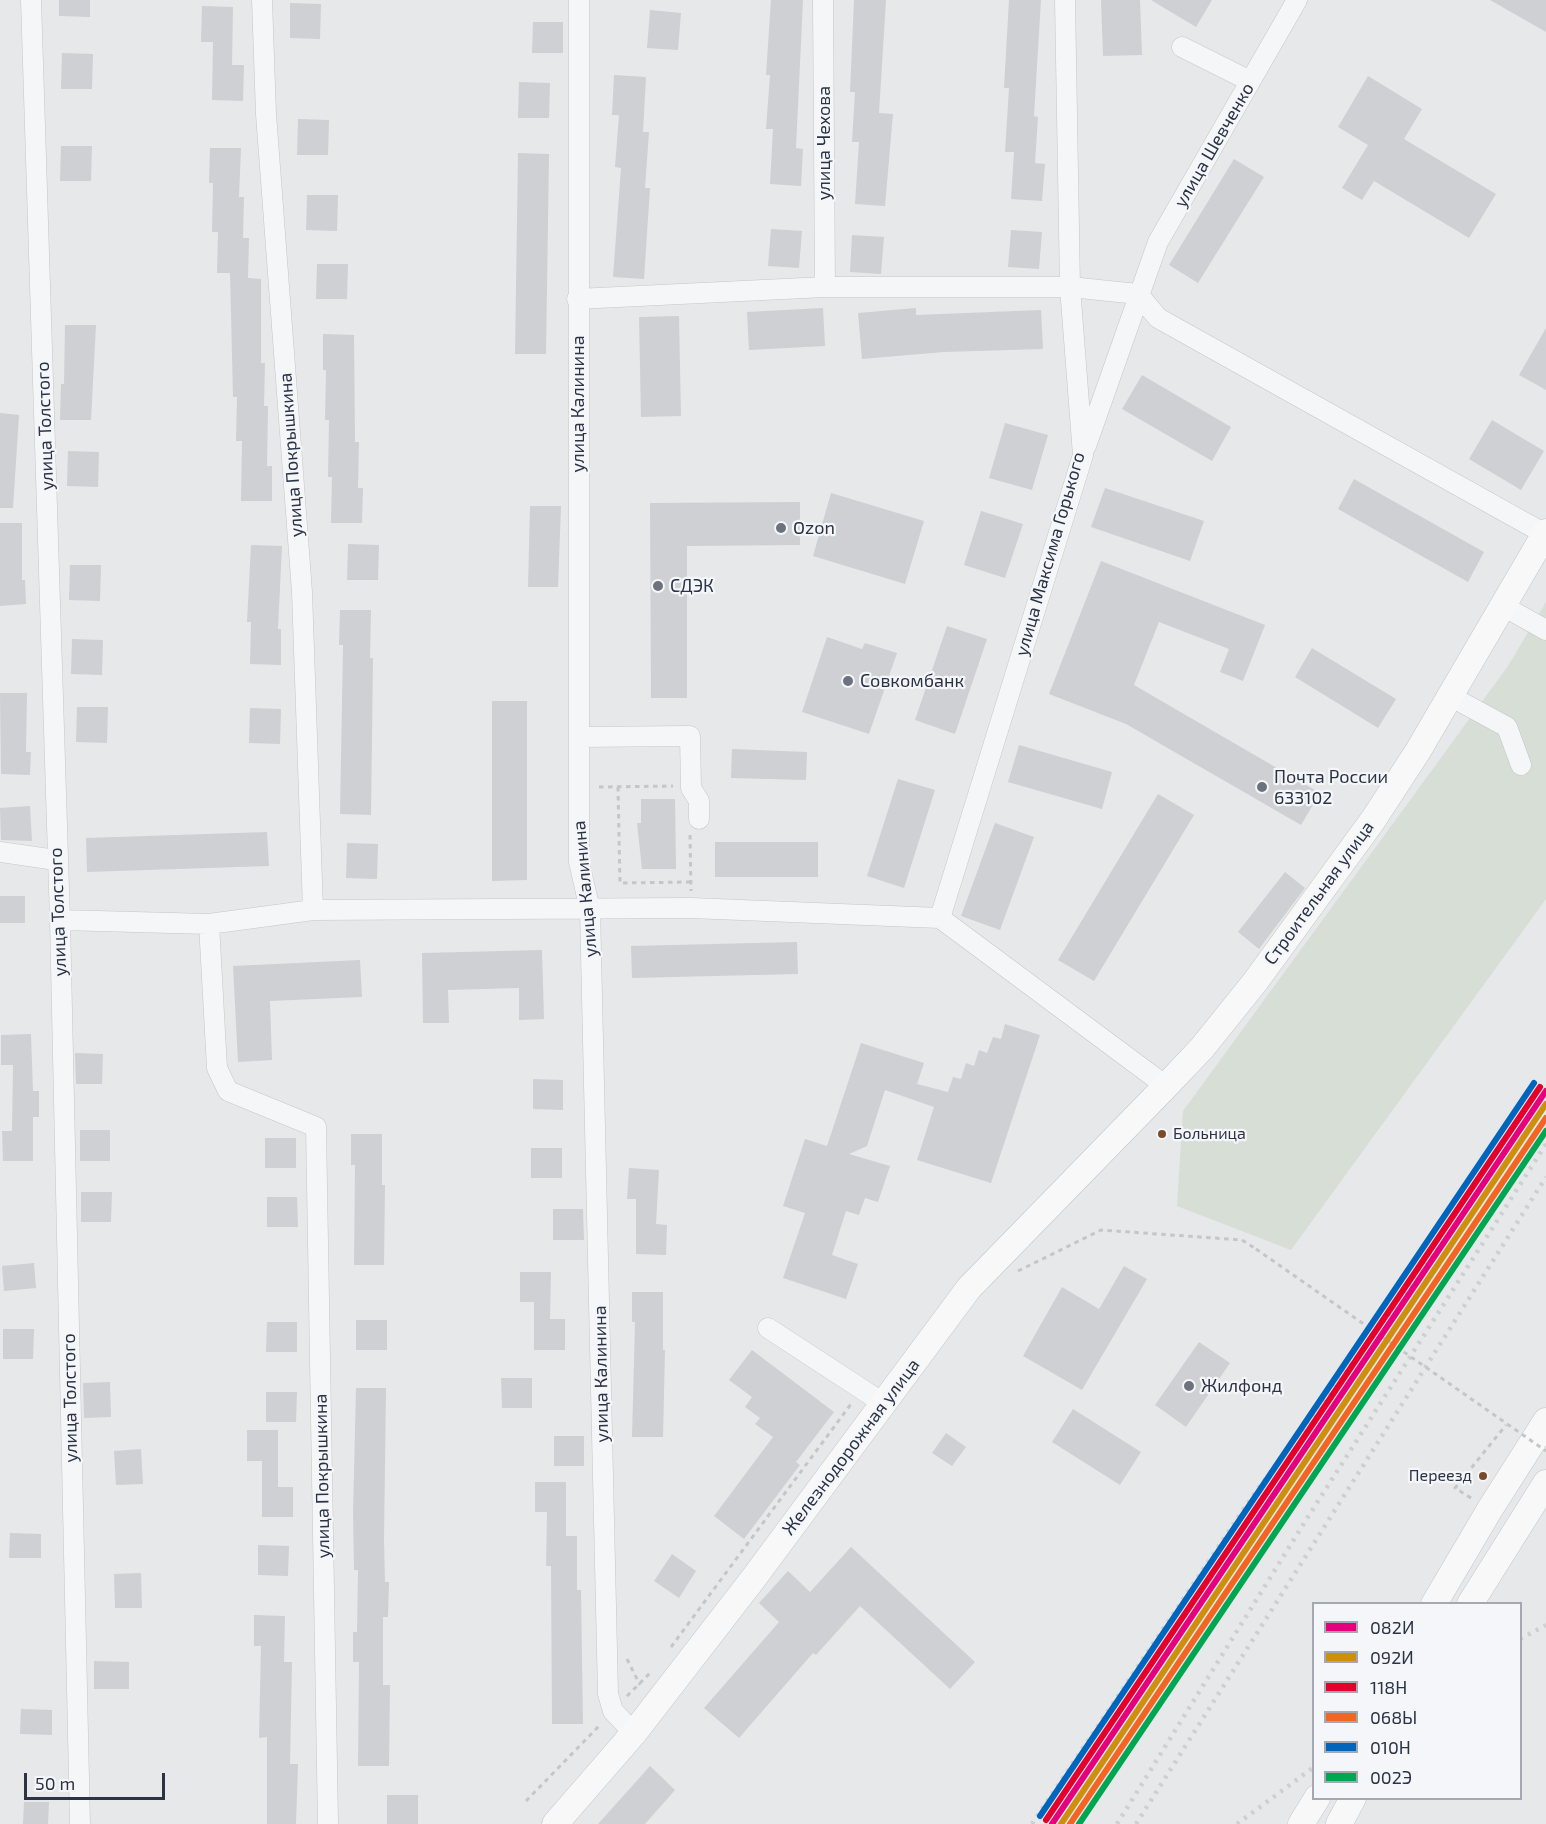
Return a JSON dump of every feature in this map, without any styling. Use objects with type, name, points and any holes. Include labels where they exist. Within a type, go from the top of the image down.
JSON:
[{"type":"main road","name":"Строительная улица","points":[[1166,1086],[1202,1048],[1255,982],[1373,820],[1450,696],[1546,533]]},
{"type":"main road","name":"Железнодорожная улица","points":[[555,1824],[634,1733],[753,1579],[969,1288],[1166,1086]]},
{"type":"main road","points":[[1435,1602],[1490,1509],[1546,1421]]},
{"type":"main road","points":[[1471,1602],[1546,1483]]},
{"type":"main road","points":[[1301,1824],[1316,1800]]},
{"type":"main road","points":[[1339,1824],[1352,1800]]},
{"type":"street","name":"улица Толстого","points":[[31,0],[56,860],[60,920],[80,1824]]},
{"type":"street","name":"улица Покрышкина","points":[[262,0],[266,114],[302,592],[313,910]]},
{"type":"street","name":"улица Калинина","points":[[579,0],[577,299],[579,862],[590,910],[608,1694],[613,1711]]},
{"type":"street","name":"улица Чехова","points":[[823,0],[825,287]]},
{"type":"street","name":"улица Максима Горького","points":[[940,918],[1083,455],[1070,287],[1065,0]]},
{"type":"street","name":"улица Шевченко","points":[[1083,455],[1158,242],[1297,0]]},
{"type":"street","points":[[1182,47],[1250,81]]},
{"type":"street","points":[[577,299],[825,287],[1070,287],[1138,294],[1158,318],[1546,533]]},
{"type":"street","points":[[1503,606],[1546,630]]},
{"type":"street","points":[[1450,696],[1508,727],[1521,765]]},
{"type":"street","points":[[579,737],[690,736],[692,788],[699,801],[695,823]]},
{"type":"street","points":[[0,852],[56,860]]},
{"type":"street","points":[[60,920],[209,924],[313,910],[691,909],[940,918],[1166,1086]]},
{"type":"street","name":"улица Покрышкина","points":[[209,924],[217,1068],[228,1091],[316,1127],[328,1824]]},
{"type":"street","points":[[768,1328],[884,1403]]},
{"type":"street","points":[[613,1711],[634,1733]]},
{"type":"path","points":[[579,788],[679,786]]},
{"type":"path","points":[[618,787],[621,883],[691,882]]},
{"type":"path","points":[[691,909],[695,823]]},
{"type":"path","points":[[1017,1271],[1101,1230],[1242,1240],[1546,1451]]},
{"type":"path","points":[[668,1650],[856,1397]]},
{"type":"path","points":[[1455,1488],[1506,1425]]},
{"type":"path","points":[[526,1801],[654,1669]]},
{"type":"shaded area","points":[[1546,602],[1546,899],[1291,1250],[1177,1206],[1183,1111],[1508,666]]},
{"type":"building","points":[[59,0],[90,0],[90,17],[59,16]]},
{"type":"building","points":[[771,0],[803,0],[796,148],[803,149],[801,186],[770,184],[773,129],[766,129],[770,75],[766,75]]},
{"type":"building","points":[[854,0],[886,0],[879,113],[893,114],[885,206],[855,204],[859,142],[852,142],[855,92],[850,92]]},
{"type":"building","points":[[1009,0],[1041,0],[1034,116],[1038,117],[1035,163],[1045,164],[1042,201],[1011,199],[1014,152],[1005,152],[1009,88],[1004,88]]},
{"type":"building","points":[[1101,0],[1140,0],[1142,55],[1103,56]]},
{"type":"building","points":[[1151,0],[1212,0],[1196,27]]},
{"type":"building","points":[[1490,0],[1546,0],[1546,32]]},
{"type":"building","points":[[290,3],[321,4],[320,39],[290,38]]},
{"type":"building","points":[[202,6],[233,7],[232,65],[244,65],[243,101],[212,100],[213,42],[201,42]]},
{"type":"building","points":[[650,10],[681,13],[678,50],[647,48]]},
{"type":"building","points":[[533,22],[563,22],[563,53],[532,53]]},
{"type":"building","points":[[62,53],[93,54],[92,89],[61,89]]},
{"type":"building","points":[[614,75],[646,77],[643,132],[649,132],[645,188],[650,188],[644,279],[613,277],[621,168],[615,167],[619,115],[612,115]]},
{"type":"building","points":[[1368,76],[1422,109],[1404,139],[1496,194],[1469,238],[1374,181],[1362,200],[1342,188],[1368,145],[1338,127]]},
{"type":"building","points":[[519,82],[550,83],[549,118],[518,118]]},
{"type":"building","points":[[298,119],[329,120],[328,155],[297,155]]},
{"type":"building","points":[[61,146],[92,146],[91,181],[60,181]]},
{"type":"building","points":[[210,148],[241,148],[239,197],[244,197],[243,238],[249,238],[248,278],[261,279],[261,363],[265,363],[264,406],[268,406],[267,466],[272,466],[272,501],[241,501],[242,441],[236,441],[237,397],[233,397],[230,273],[217,273],[218,232],[212,232],[213,183],[209,183]]},
{"type":"building","points":[[518,153],[549,154],[546,354],[515,354]]},
{"type":"building","points":[[1234,159],[1264,177],[1198,283],[1169,265]]},
{"type":"building","points":[[307,195],[338,195],[337,231],[306,230]]},
{"type":"building","points":[[771,229],[802,231],[799,268],[768,266]]},
{"type":"building","points":[[1011,230],[1042,232],[1039,269],[1008,267]]},
{"type":"building","points":[[852,235],[884,237],[881,274],[850,272]]},
{"type":"building","points":[[317,264],[348,264],[347,299],[316,299]]},
{"type":"building","points":[[823,308],[825,346],[749,350],[747,312]]},
{"type":"building","points":[[916,308],[916,315],[1041,310],[1043,349],[944,352],[862,359],[858,313]]},
{"type":"building","points":[[679,316],[681,416],[641,417],[639,317]]},
{"type":"building","points":[[65,325],[96,325],[91,420],[60,420],[61,384],[64,384]]},
{"type":"building","points":[[1546,328],[1546,390],[1519,375]]},
{"type":"building","points":[[323,334],[354,335],[355,442],[359,442],[358,488],[363,488],[362,523],[331,523],[332,477],[328,477],[329,420],[325,420],[326,370],[323,370]]},
{"type":"building","points":[[1142,375],[1231,427],[1212,461],[1122,409]]},
{"type":"building","points":[[0,413],[19,415],[13,508],[0,508]]},
{"type":"building","points":[[1492,420],[1544,451],[1521,490],[1469,459]]},
{"type":"building","points":[[1005,423],[1048,435],[1032,490],[989,478]]},
{"type":"building","points":[[68,451],[99,452],[98,487],[67,486]]},
{"type":"building","points":[[1354,479],[1484,552],[1468,582],[1338,509]]},
{"type":"building","points":[[1105,488],[1204,521],[1190,561],[1091,527]]},
{"type":"building","points":[[831,493],[924,521],[905,584],[813,556]]},
{"type":"building","points":[[800,502],[800,545],[687,546],[687,698],[651,698],[650,503]]},
{"type":"building","points":[[530,506],[561,506],[558,587],[528,587]]},
{"type":"building","points":[[981,511],[1023,524],[1005,578],[964,565]]},
{"type":"building","points":[[0,523],[22,523],[22,580],[25,580],[26,604],[0,606]]},
{"type":"building","points":[[348,544],[379,545],[378,580],[347,580]]},
{"type":"building","points":[[251,545],[282,546],[278,629],[281,629],[281,665],[250,664],[251,622],[247,622]]},
{"type":"building","points":[[1101,561],[1265,625],[1243,681],[1220,672],[1229,649],[1159,622],[1134,685],[1320,793],[1301,825],[1126,724],[1049,694]]},
{"type":"building","points":[[70,565],[101,565],[100,601],[69,600]]},
{"type":"building","points":[[340,610],[371,610],[370,658],[373,658],[371,815],[340,814],[343,645],[339,645]]},
{"type":"building","points":[[947,626],[987,639],[955,734],[915,720]]},
{"type":"building","points":[[827,637],[862,649],[865,643],[897,653],[869,734],[802,712]]},
{"type":"building","points":[[72,639],[103,640],[102,675],[71,674]]},
{"type":"building","points":[[1312,648],[1396,699],[1378,728],[1295,677]]},
{"type":"building","points":[[0,693],[27,693],[26,752],[31,752],[30,775],[1,774]]},
{"type":"building","points":[[492,701],[527,701],[527,880],[492,881]]},
{"type":"building","points":[[77,707],[108,707],[107,743],[76,742]]},
{"type":"building","points":[[250,708],[281,709],[280,744],[249,743]]},
{"type":"building","points":[[1019,745],[1112,772],[1102,809],[1008,782]]},
{"type":"building","points":[[732,749],[807,752],[806,780],[731,778]]},
{"type":"building","points":[[898,779],[935,790],[904,888],[867,876]]},
{"type":"building","points":[[1158,794],[1194,815],[1094,981],[1058,960]]},
{"type":"building","points":[[641,799],[675,799],[676,869],[642,869],[637,823],[641,823]]},
{"type":"building","points":[[30,806],[32,841],[1,840],[0,808]]},
{"type":"building","points":[[995,823],[1034,837],[1000,930],[961,916]]},
{"type":"building","points":[[267,832],[269,866],[87,872],[86,838]]},
{"type":"building","points":[[715,842],[818,842],[818,877],[715,877]]},
{"type":"building","points":[[347,843],[378,844],[377,879],[346,878]]},
{"type":"building","points":[[1285,872],[1305,888],[1259,949],[1238,932]]},
{"type":"building","points":[[0,896],[25,896],[25,923],[0,923]]},
{"type":"building","points":[[797,942],[798,974],[632,978],[631,946]]},
{"type":"building","points":[[542,950],[544,1019],[519,1020],[519,988],[448,990],[449,1023],[423,1023],[422,953]]},
{"type":"building","points":[[360,960],[362,997],[270,1001],[272,1060],[238,1062],[233,966]]},
{"type":"building","points":[[1005,1024],[1040,1035],[991,1183],[917,1160],[934,1107],[885,1090],[867,1146],[849,1154],[890,1166],[878,1202],[865,1198],[859,1215],[846,1211],[832,1255],[858,1264],[846,1299],[783,1278],[805,1213],[783,1206],[805,1139],[827,1146],[861,1043],[924,1063],[917,1084],[948,1092],[953,1077],[961,1079],[966,1063],[974,1066],[979,1050],[987,1053],[993,1037],[1001,1039]]},
{"type":"building","points":[[31,1034],[33,1091],[39,1091],[39,1117],[33,1117],[33,1161],[3,1161],[2,1131],[12,1131],[13,1065],[1,1065],[1,1035]]},
{"type":"building","points":[[75,1053],[103,1054],[102,1084],[76,1084]]},
{"type":"building","points":[[533,1079],[563,1080],[563,1110],[533,1109]]},
{"type":"building","points":[[80,1130],[110,1130],[110,1161],[80,1161]]},
{"type":"building","points":[[351,1134],[382,1134],[382,1185],[385,1185],[384,1265],[354,1265],[355,1165],[351,1165]]},
{"type":"building","points":[[265,1138],[296,1138],[296,1168],[265,1168]]},
{"type":"building","points":[[531,1148],[562,1148],[562,1178],[531,1178]]},
{"type":"building","points":[[629,1168],[659,1170],[656,1224],[667,1225],[666,1255],[636,1254],[636,1199],[627,1199]]},
{"type":"building","points":[[81,1192],[112,1192],[111,1222],[81,1222]]},
{"type":"building","points":[[267,1197],[297,1197],[298,1227],[267,1227]]},
{"type":"building","points":[[553,1209],[583,1209],[584,1240],[553,1240]]},
{"type":"building","points":[[34,1263],[36,1288],[4,1291],[2,1266]]},
{"type":"building","points":[[1124,1266],[1147,1279],[1082,1390],[1023,1356],[1062,1287],[1099,1309]]},
{"type":"building","points":[[520,1272],[551,1272],[550,1319],[565,1319],[565,1350],[534,1350],[534,1302],[520,1302]]},
{"type":"building","points":[[632,1292],[663,1292],[663,1350],[665,1350],[663,1437],[632,1437],[635,1322],[632,1322]]},
{"type":"building","points":[[356,1320],[387,1320],[387,1350],[356,1350]]},
{"type":"building","points":[[267,1322],[297,1322],[297,1352],[266,1352]]},
{"type":"building","points":[[3,1329],[34,1329],[33,1359],[3,1359]]},
{"type":"building","points":[[1199,1342],[1230,1363],[1186,1427],[1155,1405]]},
{"type":"building","points":[[752,1350],[834,1412],[796,1462],[800,1465],[744,1539],[714,1516],[773,1437],[755,1424],[760,1418],[745,1407],[752,1397],[729,1380]]},
{"type":"building","points":[[501,1378],[532,1378],[532,1408],[502,1408]]},
{"type":"building","points":[[110,1382],[111,1417],[84,1418],[83,1383]]},
{"type":"building","points":[[356,1388],[386,1388],[384,1539],[385,1582],[389,1582],[388,1617],[383,1617],[383,1685],[390,1685],[389,1766],[358,1766],[359,1662],[353,1662],[353,1632],[357,1632],[358,1570],[354,1570],[353,1514]]},
{"type":"building","points":[[266,1392],[297,1392],[296,1422],[266,1422]]},
{"type":"building","points":[[1073,1409],[1141,1452],[1120,1485],[1052,1442]]},
{"type":"building","points":[[247,1430],[278,1430],[278,1487],[293,1487],[293,1517],[262,1517],[262,1461],[247,1461]]},
{"type":"building","points":[[946,1433],[966,1447],[952,1466],[932,1453]]},
{"type":"building","points":[[554,1436],[584,1436],[584,1466],[554,1466]]},
{"type":"building","points":[[141,1449],[143,1484],[116,1485],[114,1451]]},
{"type":"building","points":[[535,1482],[566,1482],[566,1536],[577,1536],[577,1590],[581,1590],[583,1724],[552,1724],[551,1566],[546,1566],[547,1512],[535,1512]]},
{"type":"building","points":[[10,1533],[41,1534],[41,1558],[9,1558]]},
{"type":"building","points":[[258,1545],[289,1546],[288,1576],[258,1575]]},
{"type":"building","points":[[851,1547],[975,1662],[950,1689],[860,1606],[816,1655],[813,1653],[739,1738],[704,1708],[779,1622],[759,1603],[788,1571],[810,1592]]},
{"type":"building","points":[[672,1554],[696,1571],[679,1598],[654,1581]]},
{"type":"building","points":[[141,1573],[142,1608],[115,1608],[114,1574]]},
{"type":"building","points":[[254,1615],[285,1616],[284,1662],[292,1662],[290,1764],[298,1764],[296,1824],[267,1824],[267,1737],[259,1738],[261,1646],[254,1646]]},
{"type":"building","points":[[94,1661],[129,1662],[129,1689],[94,1689]]},
{"type":"building","points":[[21,1709],[52,1710],[52,1735],[20,1734]]},
{"type":"building","points":[[650,1766],[675,1790],[645,1824],[598,1824]]},
{"type":"building","points":[[387,1795],[418,1795],[418,1824],[387,1824]]},
{"type":"building","points":[[24,1802],[49,1802],[48,1824],[23,1824]]},
{"type":"railway","points":[[1117,1824],[1306,1520],[1546,1144]]},
{"type":"railway","points":[[1136,1824],[1546,1177]]},
{"type":"railway","points":[[1032,1824],[1254,1494],[1455,1226]]},
{"type":"railway","points":[[1522,1638],[1546,1625]]},
{"type":"railway","points":[[1237,1824],[1312,1768]]},
{"type":"transit line","name":"010Н","points":[[1040,1816],[1534,1083]]},
{"type":"transit line","name":"118Н","points":[[1046,1820],[1540,1087]]},
{"type":"transit line","name":"082И","points":[[1052,1824],[1546,1091]]},
{"type":"transit line","name":"092И","points":[[1061,1824],[1546,1104]]},
{"type":"transit line","name":"068Ы","points":[[1070,1824],[1546,1118]]},
{"type":"transit line","name":"002Э","points":[[1079,1824],[1546,1131]]},
{"type":"place","name":"Ozon","points":[[781,528]]},
{"type":"place","name":"СДЭК","points":[[658,586]]},
{"type":"place","name":"Совкомбанк","points":[[848,681]]},
{"type":"place","name":"Почта России 633102","points":[[1262,787]]},
{"type":"place","name":"Больница","points":[[1162,1134]]},
{"type":"place","name":"Жилфонд","points":[[1189,1386]]},
{"type":"place","name":"Переезд","points":[[1483,1476]]}]
